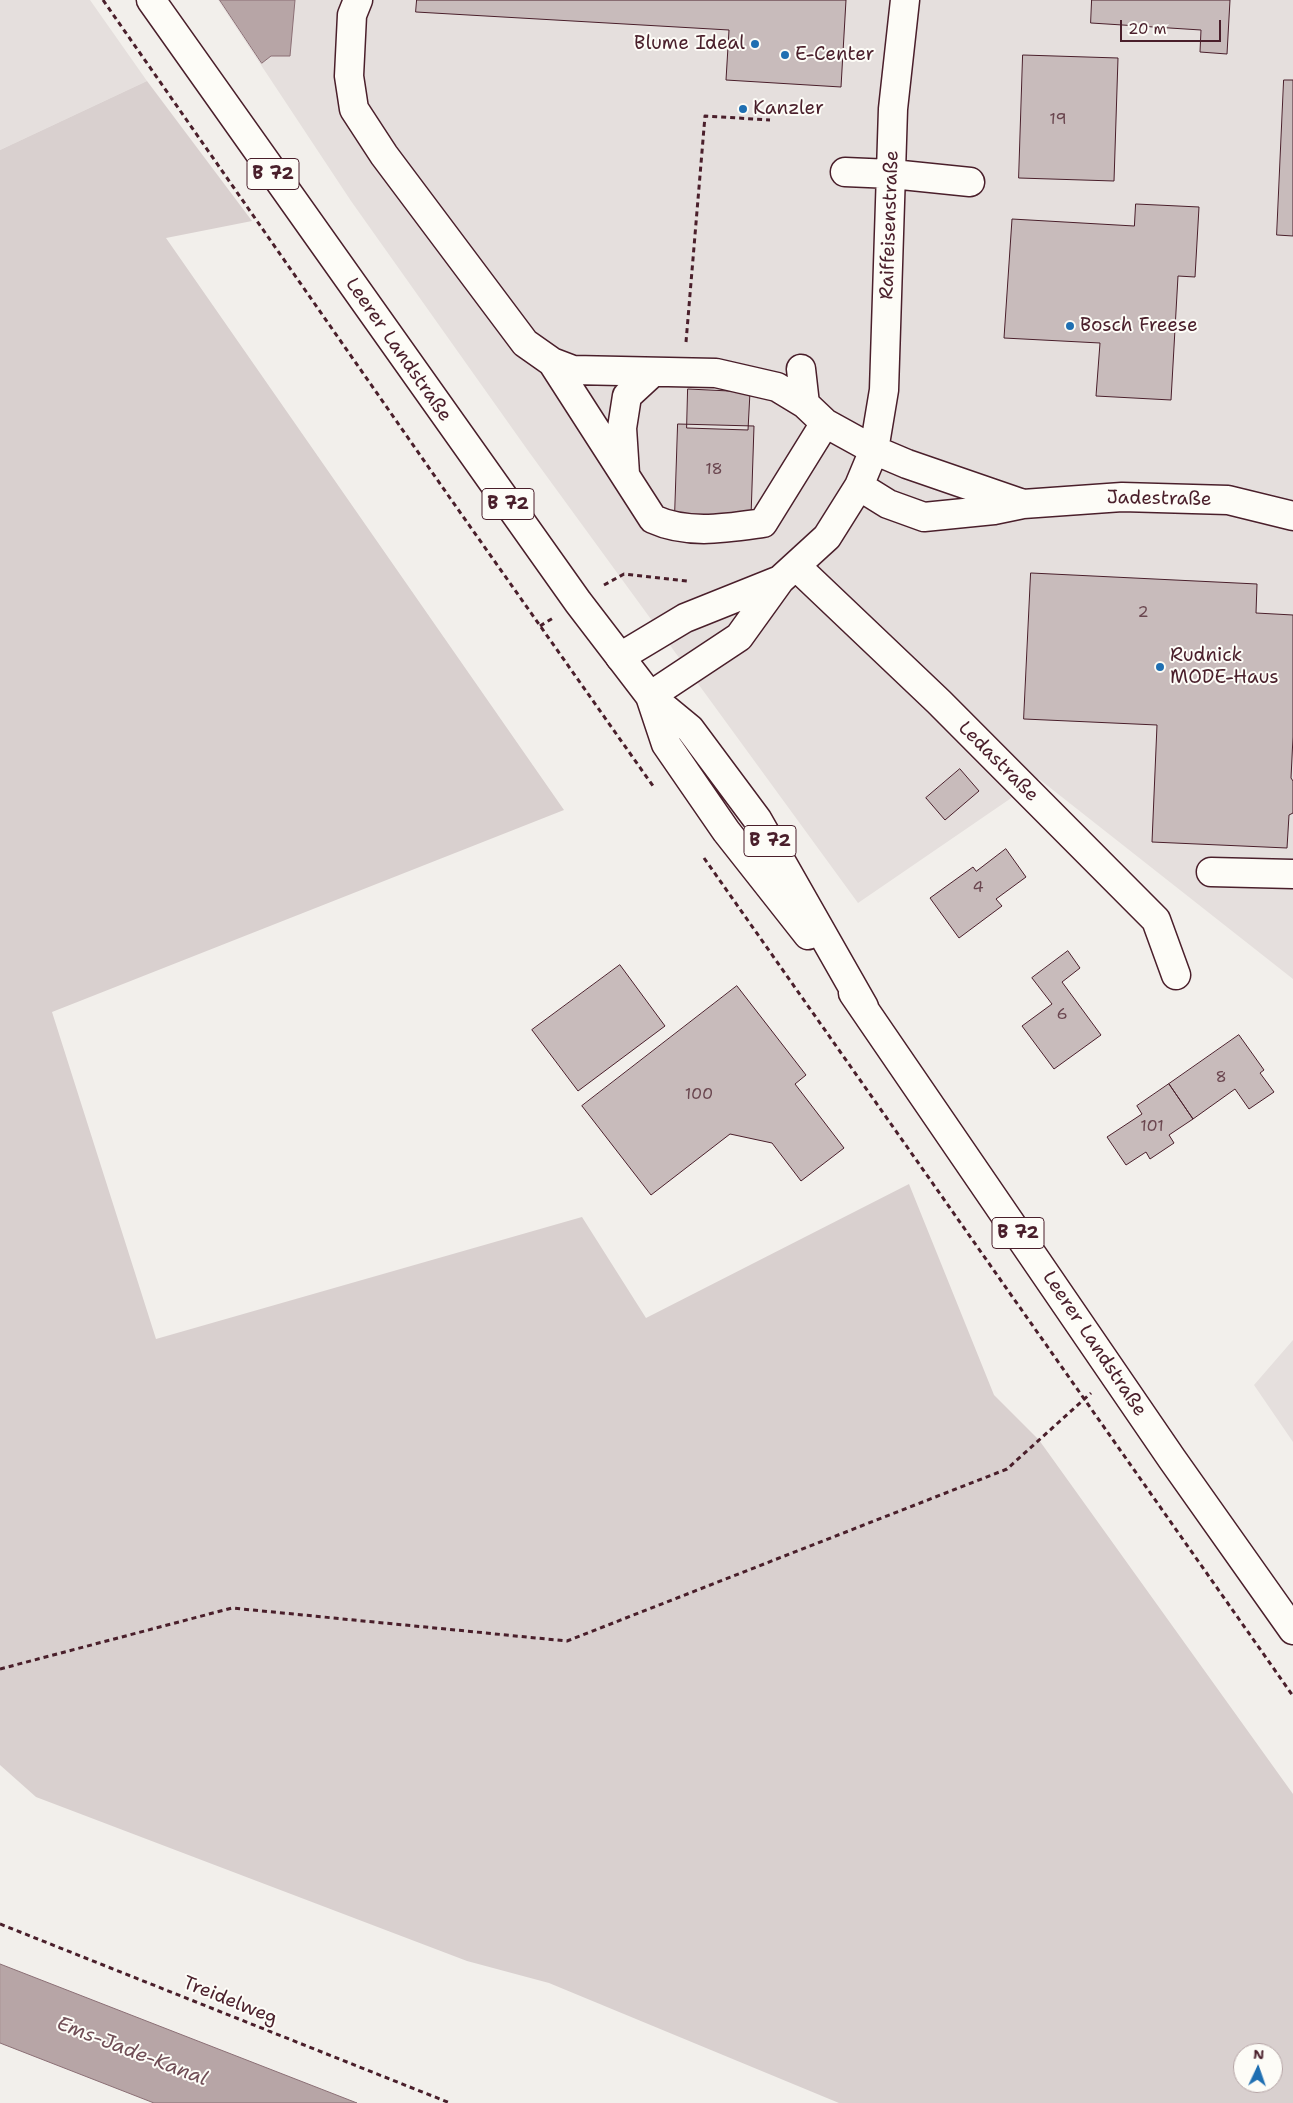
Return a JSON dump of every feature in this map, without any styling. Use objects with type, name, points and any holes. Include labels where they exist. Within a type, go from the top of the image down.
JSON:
[{"type":"street","name":"Leerer Landstraße","points":[[151,0],[396,348],[650,696],[666,744],[726,831],[864,1007],[1113,1372],[1293,1630]]},
{"type":"street","points":[[358,0],[352,14],[349,69],[354,109],[384,154],[525,343],[552,362],[653,519],[668,526],[708,529],[763,523],[825,423]]},
{"type":"street","name":"Raiffeisenstraße","points":[[874,450],[884,390],[893,109],[905,0]]},
{"type":"street","points":[[845,172],[892,174],[970,182]]},
{"type":"street","name":"Jadestraße","points":[[552,362],[573,370],[716,373],[777,387],[804,404],[825,423],[874,450],[907,464],[1023,504]]},
{"type":"street","points":[[801,369],[804,404]]},
{"type":"street","points":[[625,476],[622,428],[627,396],[653,372]]},
{"type":"street","points":[[650,696],[738,637],[788,574],[827,537],[859,486],[874,450]]},
{"type":"street","name":"Jadestraße","points":[[859,486],[888,504],[924,517],[994,510],[1023,504],[1122,496],[1228,500],[1293,516]]},
{"type":"street","points":[[620,657],[685,618],[788,574]]},
{"type":"street","name":"Ledastraße","points":[[788,574],[939,702],[1156,920],[1176,974]]},
{"type":"street","points":[[1211,872],[1293,874]]},
{"type":"path","points":[[684,373],[691,262],[704,116],[770,120]]},
{"type":"path","points":[[0,1669],[232,1608],[567,1641],[1007,1469],[1113,1372]]},
{"type":"path","name":"Treidelweg","points":[[0,1924],[450,2103]]},
{"type":"shaded area","points":[[0,0],[90,0],[147,81],[0,150]]},
{"type":"shaded area","points":[[218,0],[1293,0],[1293,979],[1039,779],[858,903],[529,452],[351,201]]},
{"type":"shaded area","points":[[147,81],[252,221],[166,238],[564,810],[52,1012],[156,1339],[582,1217],[646,1318],[909,1184],[994,1395],[1039,1440],[1293,1794],[1293,2103],[839,2103],[549,1983],[467,1961],[36,1797],[0,1765],[0,150]]},
{"type":"shaded area","points":[[1293,1340],[1293,1442],[1254,1385]]},
{"type":"water","points":[[220,0],[295,0],[290,56],[271,56],[262,63]]},
{"type":"water","name":"Ems-Jade-Kanal","points":[[0,1964],[357,2103],[154,2103],[0,2043]]},
{"type":"building","name":"E-Center","points":[[417,0],[846,0],[841,87],[726,80],[729,30],[416,12]]},
{"type":"building","points":[[1092,0],[1230,0],[1227,54],[1200,52],[1201,30],[1091,23]]},
{"type":"building","points":[[1023,55],[1118,58],[1114,181],[1019,178]]},
{"type":"building","points":[[1284,80],[1293,80],[1293,236],[1277,235]]},
{"type":"building","points":[[1136,204],[1199,207],[1195,277],[1178,276],[1171,400],[1096,396],[1100,343],[1004,338],[1012,219],[1134,226]]},
{"type":"building","points":[[688,389],[750,392],[748,430],[687,428]]},
{"type":"building","points":[[678,424],[754,426],[751,517],[675,515]]},
{"type":"building","name":"Rudnick MODE-Haus","points":[[1031,573],[1257,584],[1256,613],[1293,615],[1291,778],[1293,781],[1293,813],[1289,815],[1287,848],[1152,842],[1157,725],[1024,719]]},
{"type":"building","points":[[960,769],[979,791],[945,820],[926,798]]},
{"type":"building","points":[[1006,849],[1026,877],[996,899],[1002,906],[959,938],[930,898],[973,867],[976,871]]},
{"type":"building","points":[[1068,951],[1080,968],[1062,982],[1101,1035],[1054,1069],[1022,1026],[1052,1004],[1032,978]]},
{"type":"building","points":[[620,965],[665,1026],[578,1091],[532,1030]]},
{"type":"building","points":[[737,986],[806,1075],[795,1084],[844,1148],[801,1181],[772,1143],[730,1134],[651,1195],[582,1106]]},
{"type":"building","points":[[1239,1035],[1264,1070],[1260,1073],[1274,1092],[1249,1109],[1235,1089],[1193,1119],[1169,1084]]},
{"type":"building","points":[[1169,1084],[1193,1119],[1169,1135],[1174,1143],[1150,1159],[1146,1152],[1126,1165],[1107,1137],[1142,1114],[1137,1106]]},
{"type":"place","name":"Blume Ideal","points":[[755,44]]},
{"type":"place","name":"E-Center","points":[[785,55]]},
{"type":"place","name":"Kanzler","points":[[743,109]]},
{"type":"place","name":"Bosch Freese","points":[[1070,326]]},
{"type":"place","name":"Rudnick MODE-Haus","points":[[1160,667]]}]
